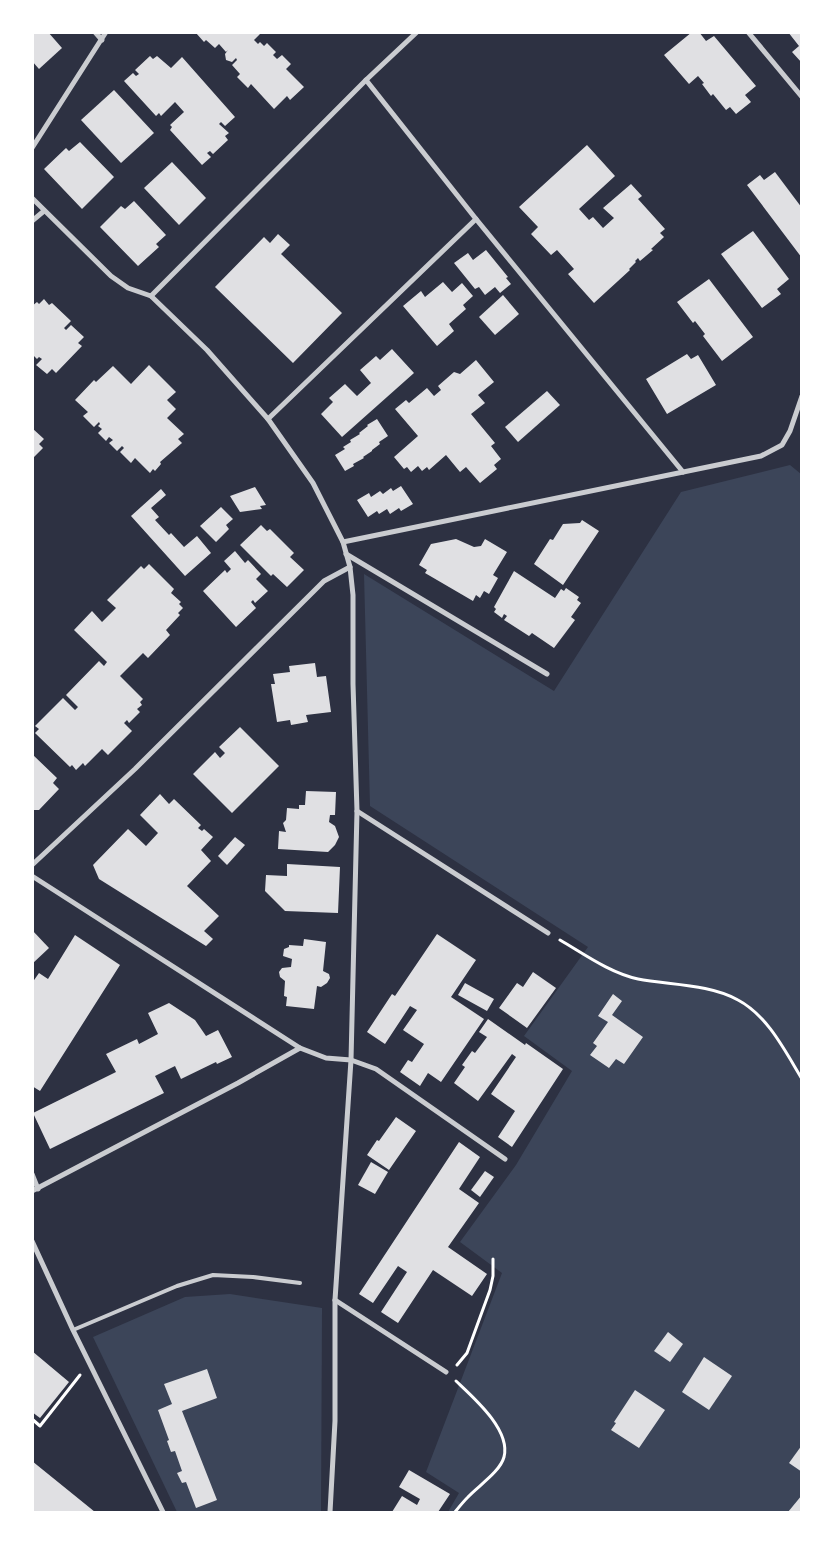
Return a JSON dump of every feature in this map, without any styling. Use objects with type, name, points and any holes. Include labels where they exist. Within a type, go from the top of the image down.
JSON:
[{"type":"street","points":[[95,32],[102,40]]},
{"type":"street","points":[[32,148],[106,32]]},
{"type":"street","points":[[151,296],[366,80],[418,32]]},
{"type":"street","points":[[748,32],[802,97]]},
{"type":"street","points":[[366,80],[476,219],[683,472]]},
{"type":"street","points":[[32,198],[111,276],[128,288],[151,296],[207,350],[268,419],[313,483],[343,542],[350,567],[354,595],[353,684],[357,812],[351,1060],[335,1300],[335,1421],[330,1512]]},
{"type":"street","points":[[32,221],[44,210]]},
{"type":"street","points":[[268,419],[476,219]]},
{"type":"street","points":[[343,542],[761,456],[782,445],[790,431],[802,396]]},
{"type":"street","points":[[346,554],[547,674]]},
{"type":"street","points":[[32,865],[135,769],[324,581],[350,567]]},
{"type":"street","points":[[357,812],[548,933]]},
{"type":"street","points":[[32,876],[300,1048],[326,1058],[351,1060],[376,1070],[505,1158]]},
{"type":"street","points":[[32,1174],[35,1190],[238,1083],[300,1048]]},
{"type":"street","points":[[32,1241],[73,1330],[163,1512]]},
{"type":"street","points":[[335,1300],[446,1372]]},
{"type":"lane","points":[[73,1330],[177,1286],[213,1275],[253,1277],[300,1283]]},
{"type":"path","points":[[548,933],[622,974],[637,979],[707,989],[738,1000],[763,1019],[778,1039],[802,1079]]},
{"type":"path","points":[[455,1512],[468,1496],[496,1470],[504,1458],[504,1441],[494,1421],[471,1395],[446,1372],[458,1364],[467,1353],[490,1290],[493,1276],[493,1259]]},
{"type":"path","points":[[32,1420],[40,1426],[90,1363]]},
{"type":"shaded area","points":[[790,465],[801,474],[801,1512],[448,1512],[459,1493],[426,1472],[502,1273],[460,1242],[516,1165],[572,1071],[524,1036],[588,947],[370,806],[364,574],[554,691],[681,492]]},
{"type":"shaded area","points":[[230,1294],[322,1308],[321,1512],[177,1512],[93,1337],[185,1297]]},
{"type":"building","points":[[32,32],[48,32],[62,48],[39,69],[32,61]]},
{"type":"building","points":[[197,32],[258,32],[260,34],[254,40],[264,46],[267,43],[276,52],[273,55],[277,59],[282,55],[291,64],[286,69],[304,87],[290,100],[287,96],[274,109],[251,84],[248,88],[237,77],[240,74],[232,65],[237,60],[236,58],[232,62],[226,60],[225,54],[228,50],[226,52],[219,44],[215,48],[206,40],[204,42]]},
{"type":"building","points":[[692,32],[699,32],[706,41],[714,36],[756,86],[745,95],[751,102],[736,114],[730,107],[726,110],[713,94],[711,96],[698,76],[689,84],[664,55]]},
{"type":"building","points":[[788,32],[802,32],[802,63],[792,52],[799,46]]},
{"type":"building","points":[[150,56],[153,59],[157,56],[171,68],[182,57],[235,117],[225,126],[221,122],[219,124],[229,133],[225,136],[228,140],[213,154],[210,151],[207,153],[211,157],[202,165],[170,130],[172,127],[170,125],[184,112],[175,102],[161,116],[159,113],[156,116],[124,81],[133,73],[136,76],[139,74],[135,70]]},
{"type":"building","points":[[114,90],[154,133],[121,163],[81,120]]},
{"type":"building","points":[[80,142],[114,177],[82,209],[44,169],[66,148],[69,151]]},
{"type":"building","points":[[587,145],[615,176],[579,209],[589,220],[593,217],[603,228],[614,218],[603,208],[631,184],[642,196],[638,199],[665,229],[660,233],[664,237],[651,249],[653,250],[640,261],[638,258],[630,270],[594,303],[568,274],[574,269],[557,250],[551,255],[531,234],[538,227],[519,207]]},
{"type":"building","points":[[172,162],[206,198],[179,225],[144,188]]},
{"type":"building","points":[[775,172],[802,208],[802,258],[747,185],[760,175],[764,180]]},
{"type":"building","points":[[134,201],[166,235],[156,244],[159,247],[138,266],[100,227],[121,206],[125,209]]},
{"type":"building","points":[[753,231],[789,279],[777,289],[781,294],[762,308],[721,254]]},
{"type":"building","points":[[278,234],[290,245],[281,254],[342,313],[293,363],[215,287],[264,237],[270,243]]},
{"type":"building","points":[[486,250],[508,277],[506,278],[511,284],[500,293],[495,287],[485,295],[479,287],[475,289],[454,263],[468,253],[473,260]]},
{"type":"building","points":[[709,279],[753,337],[722,361],[703,336],[705,334],[695,321],[693,323],[677,302]]},
{"type":"building","points":[[443,282],[452,292],[462,283],[473,296],[463,305],[466,309],[449,324],[454,331],[437,346],[403,306],[421,291],[425,297]]},
{"type":"building","points":[[503,295],[519,314],[495,335],[479,317]]},
{"type":"building","points":[[44,299],[49,305],[52,303],[71,321],[64,328],[66,330],[71,325],[84,337],[78,343],[82,346],[56,373],[52,369],[47,374],[36,365],[42,359],[39,357],[37,359],[32,354],[32,306],[37,302],[39,304]]},
{"type":"building","points":[[392,349],[414,373],[342,437],[321,414],[333,402],[329,398],[345,384],[357,396],[371,383],[360,370],[376,356],[380,360]]},
{"type":"building","points":[[687,354],[691,359],[698,355],[716,385],[667,414],[646,379]]},
{"type":"building","points":[[476,360],[494,382],[478,395],[485,403],[471,414],[495,443],[491,446],[501,459],[494,465],[497,469],[480,483],[466,467],[460,472],[446,455],[429,470],[427,467],[422,471],[418,466],[411,472],[407,467],[404,469],[394,457],[418,436],[395,409],[406,400],[409,403],[427,388],[434,396],[441,390],[438,386],[454,372],[460,374]]},
{"type":"building","points":[[149,365],[176,392],[167,400],[176,409],[167,418],[184,434],[178,439],[182,443],[160,462],[161,464],[155,471],[153,469],[150,473],[135,458],[131,463],[120,452],[124,448],[122,446],[117,451],[109,443],[113,440],[109,437],[106,441],[98,433],[102,429],[98,426],[99,422],[94,427],[83,416],[88,412],[75,400],[94,380],[96,382],[113,366],[131,384]]},
{"type":"building","points":[[547,391],[560,405],[518,442],[505,427]]},
{"type":"building","points":[[377,419],[388,436],[379,442],[380,444],[364,458],[345,471],[335,455],[345,449],[343,447],[360,434],[367,425]]},
{"type":"building","points":[[32,428],[44,439],[39,444],[43,448],[32,459]]},
{"type":"building","points":[[401,486],[413,504],[401,511],[399,508],[390,514],[387,509],[379,514],[377,511],[368,517],[357,500],[369,493],[371,497],[380,491],[383,494],[391,488],[393,491]]},
{"type":"building","points":[[255,487],[266,505],[260,506],[262,509],[240,512],[230,496]]},
{"type":"building","points":[[161,489],[166,495],[151,508],[159,517],[155,520],[184,547],[197,536],[211,553],[185,576],[131,516]]},
{"type":"building","points":[[221,507],[233,519],[226,525],[229,529],[216,542],[200,526]]},
{"type":"building","points":[[582,520],[599,531],[563,585],[534,564],[550,539],[553,540],[563,524],[580,523]]},
{"type":"building","points":[[261,525],[267,531],[270,529],[294,553],[290,557],[304,570],[287,587],[273,574],[271,576],[240,545]]},
{"type":"building","points":[[456,539],[474,547],[481,546],[485,539],[507,552],[493,575],[498,578],[489,594],[484,591],[480,598],[476,595],[473,601],[425,573],[427,570],[419,565],[431,544]]},
{"type":"building","points":[[235,551],[245,563],[248,560],[261,574],[256,579],[268,591],[255,603],[253,600],[251,602],[256,608],[236,627],[203,591],[225,570],[227,573],[231,569],[224,561]]},
{"type":"building","points":[[149,564],[174,589],[171,593],[181,602],[179,604],[183,608],[178,613],[180,615],[166,630],[170,635],[148,658],[143,653],[120,676],[143,699],[140,702],[142,705],[137,709],[140,712],[129,723],[127,720],[124,723],[132,731],[108,755],[102,749],[85,766],[83,763],[76,770],[72,765],[70,767],[35,733],[39,729],[35,726],[63,698],[75,710],[78,707],[66,695],[99,661],[104,666],[107,662],[74,630],[92,611],[102,622],[116,608],[107,600],[141,566],[144,569]]},
{"type":"building","points":[[514,571],[555,598],[561,589],[564,591],[566,588],[579,597],[577,600],[581,603],[571,617],[575,620],[554,648],[532,633],[529,636],[504,620],[507,616],[504,614],[502,618],[494,612],[496,609],[494,607]]},
{"type":"building","points":[[315,663],[317,677],[326,676],[331,712],[306,715],[308,722],[291,725],[290,720],[277,722],[271,684],[275,684],[273,674],[290,672],[289,666]]},
{"type":"building","points":[[240,727],[279,766],[232,813],[193,774],[215,752],[220,758],[225,753],[219,747]]},
{"type":"building","points":[[32,754],[57,778],[53,783],[59,789],[39,810],[32,810]]},
{"type":"building","points":[[306,791],[336,792],[335,815],[330,815],[329,822],[335,826],[339,837],[335,845],[328,852],[278,849],[279,831],[286,832],[283,823],[286,820],[287,808],[299,809],[299,805],[305,805]]},
{"type":"building","points":[[160,794],[169,804],[174,799],[201,825],[198,828],[202,831],[204,829],[213,837],[201,850],[211,861],[187,886],[219,916],[204,931],[213,939],[206,946],[99,879],[93,865],[128,829],[146,846],[158,833],[140,815]]},
{"type":"building","points":[[235,837],[245,845],[227,865],[218,856]]},
{"type":"building","points":[[287,864],[340,867],[338,913],[285,911],[265,891],[266,875],[287,876]]},
{"type":"building","points":[[32,930],[49,948],[32,964]]},
{"type":"building","points":[[437,934],[476,960],[451,997],[484,1019],[441,1082],[428,1073],[420,1086],[400,1072],[408,1060],[412,1062],[424,1044],[403,1030],[417,1010],[410,1006],[385,1044],[367,1032],[392,994],[395,996]]},
{"type":"building","points":[[75,935],[120,965],[40,1091],[32,1086],[32,983],[39,973],[48,979]]},
{"type":"building","points":[[304,939],[326,942],[323,971],[329,974],[330,978],[321,987],[317,986],[314,1009],[286,1006],[287,997],[284,996],[285,981],[280,977],[279,972],[282,968],[291,967],[292,959],[283,956],[284,949],[289,947],[289,945],[303,946]]},
{"type":"building","points":[[533,972],[556,988],[527,1028],[499,1008],[517,983],[523,987]]},
{"type":"building","points":[[465,983],[494,999],[487,1011],[458,995]]},
{"type":"building","points":[[613,994],[622,1001],[612,1015],[643,1037],[624,1064],[616,1059],[609,1068],[590,1055],[597,1046],[593,1043],[608,1022],[598,1016]]},
{"type":"building","points":[[169,1003],[195,1020],[206,1036],[218,1030],[232,1057],[217,1064],[216,1062],[181,1079],[175,1066],[155,1076],[164,1093],[50,1149],[33,1113],[116,1072],[106,1054],[137,1039],[139,1044],[158,1034],[148,1013]]},
{"type":"building","points":[[488,1019],[563,1069],[512,1147],[498,1137],[515,1111],[491,1094],[516,1057],[512,1054],[478,1101],[454,1083],[465,1067],[462,1065],[472,1051],[475,1053],[487,1037],[479,1032]]},
{"type":"building","points":[[396,1117],[416,1131],[389,1170],[367,1155]]},
{"type":"building","points":[[459,1142],[480,1157],[459,1189],[479,1203],[448,1247],[487,1274],[472,1296],[433,1270],[398,1323],[381,1312],[407,1272],[398,1266],[373,1303],[359,1294]]},
{"type":"building","points":[[371,1162],[388,1172],[375,1194],[358,1185]]},
{"type":"building","points":[[485,1171],[494,1177],[480,1197],[471,1190]]},
{"type":"building","points":[[668,1332],[683,1344],[670,1362],[654,1351]]},
{"type":"building","points":[[32,1351],[69,1382],[40,1418],[32,1412]]},
{"type":"building","points":[[704,1357],[732,1376],[709,1410],[682,1392]]},
{"type":"building","points":[[207,1369],[217,1398],[182,1411],[217,1500],[196,1508],[186,1482],[182,1483],[177,1473],[182,1471],[175,1451],[171,1452],[167,1441],[169,1440],[158,1410],[172,1404],[164,1384]]},
{"type":"building","points":[[635,1390],[665,1410],[639,1448],[611,1430],[616,1423],[614,1422]]},
{"type":"building","points":[[802,1445],[802,1472],[789,1463]]},
{"type":"building","points":[[32,1461],[95,1512],[32,1512]]},
{"type":"building","points":[[409,1470],[450,1494],[438,1512],[392,1512],[402,1496],[417,1505],[420,1499],[399,1487]]},
{"type":"building","points":[[802,1495],[802,1512],[788,1512]]}]
